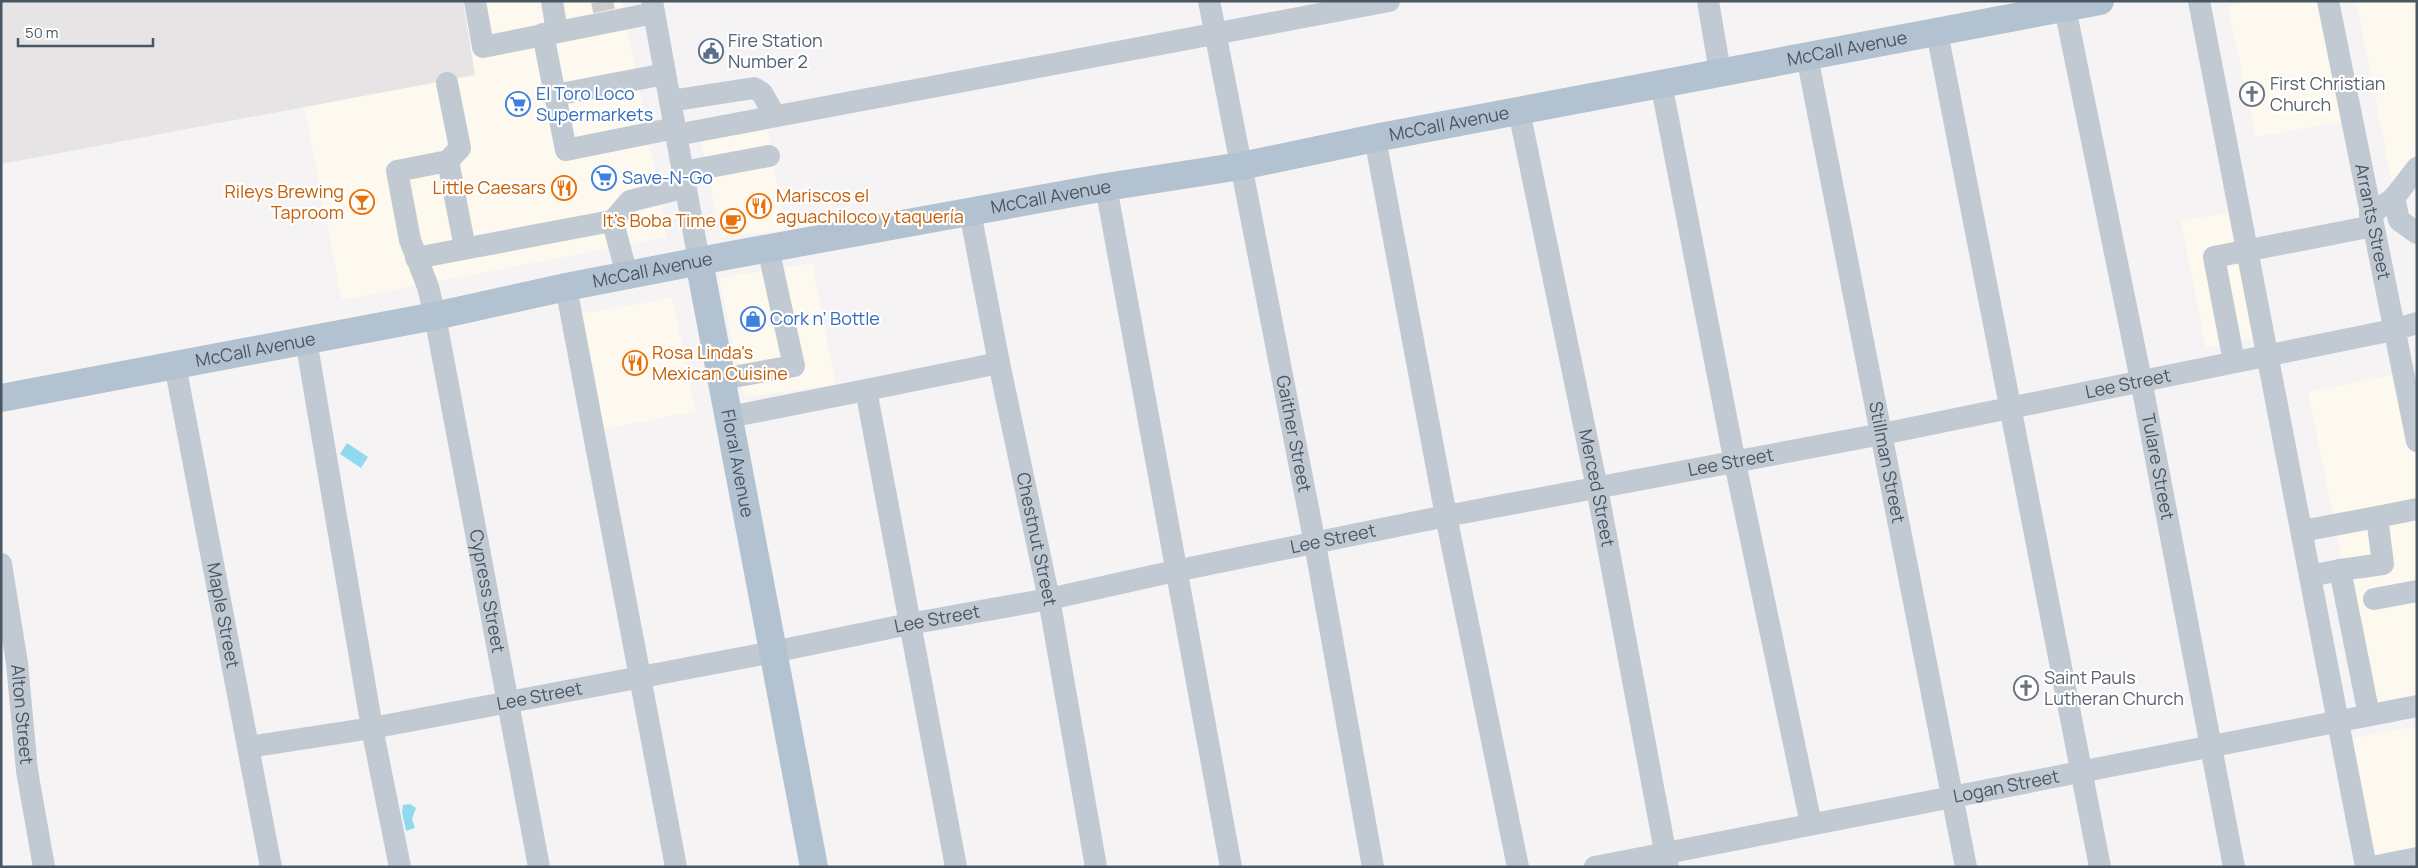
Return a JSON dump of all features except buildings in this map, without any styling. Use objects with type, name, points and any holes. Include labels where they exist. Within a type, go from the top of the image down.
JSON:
[{"type":"main road","name":"McCall Avenue","points":[[1,398],[435,316],[566,287],[699,261],[1106,187],[1241,166],[1375,138],[1937,32],[2021,9],[2065,8],[2100,1]]},
{"type":"main road","name":"Floral Avenue","points":[[699,261],[814,867]]},
{"type":"street","points":[[475,1],[483,47],[550,33],[610,16],[653,7]]},
{"type":"street","points":[[552,1],[550,33],[554,95],[566,150],[775,116],[1215,32],[1389,1]]},
{"type":"street","name":"Gaither Street","points":[[1209,1],[1315,544],[1373,867]]},
{"type":"street","points":[[1708,1],[1720,72]]},
{"type":"street","points":[[2199,1],[2366,867]]},
{"type":"street","name":"Arrants Street","points":[[2328,1],[2393,330],[2417,441]]},
{"type":"street","name":"Floral Avenue","points":[[653,7],[699,261]]},
{"type":"street","name":"Tulare Street","points":[[2065,8],[2141,380],[2234,867]]},
{"type":"street","points":[[1937,32],[2100,867]]},
{"type":"street","name":"Stillman Street","points":[[1808,56],[1966,867]]},
{"type":"street","points":[[554,95],[666,74]]},
{"type":"street","points":[[447,83],[460,148],[448,161],[465,248]]},
{"type":"street","points":[[1661,83],[1735,463],[1811,824]]},
{"type":"street","points":[[670,101],[754,88],[762,93],[775,116]]},
{"type":"street","name":"Merced Street","points":[[1519,111],[1596,488],[1666,860]]},
{"type":"street","points":[[1375,138],[1446,516],[1518,867]]},
{"type":"street","points":[[610,224],[630,201],[684,180],[769,156]]},
{"type":"street","name":"Cypress Street","points":[[448,161],[397,171],[410,240],[424,256],[539,867]]},
{"type":"street","points":[[2234,362],[2214,257],[2372,220],[2415,175]]},
{"type":"street","points":[[1106,187],[1175,571],[1231,867]]},
{"type":"street","points":[[2394,198],[2400,220],[2417,233]]},
{"type":"street","name":"Chestnut Street","points":[[970,212],[999,363],[1049,599],[1096,867]]},
{"type":"street","points":[[424,256],[606,222],[614,226],[627,275]]},
{"type":"street","points":[[722,379],[794,366],[768,248]]},
{"type":"street","points":[[566,287],[676,867]]},
{"type":"street","name":"Lee Street","points":[[249,747],[372,728],[774,652],[909,624],[1049,599],[1175,571],[1446,516],[1882,434],[2393,330],[2417,323]]},
{"type":"street","points":[[306,340],[372,728],[400,867]]},
{"type":"street","points":[[729,416],[999,363]]},
{"type":"street","name":"Maple Street","points":[[175,365],[271,867]]},
{"type":"street","points":[[866,390],[956,867]]},
{"type":"street","points":[[2302,531],[2417,509]]},
{"type":"street","points":[[2310,576],[2383,564],[2377,517]]},
{"type":"street","name":"Alton Street","points":[[1,564],[17,663],[27,771],[44,867]]},
{"type":"street","points":[[2340,570],[2368,715]]},
{"type":"street","points":[[2374,599],[2417,591]]},
{"type":"street","name":"Logan Street","points":[[1595,867],[1666,860],[1811,824],[2082,773],[2417,706]]},
{"type":"street","points":[[2372,867],[2417,858]]},
{"type":"shaded area","points":[[1,1],[463,1],[475,75],[1,164]]},
{"type":"shaded area","points":[[463,1],[622,1],[667,237],[342,300],[304,106],[475,75]]},
{"type":"shaded area","points":[[2255,1],[2332,1],[2356,119],[2256,137],[2228,6]]},
{"type":"shaded area","points":[[2356,1],[2417,1],[2417,152],[2393,187]]},
{"type":"shaded area","points":[[765,115],[785,230],[721,237],[699,128]]},
{"type":"shaded area","points":[[2232,212],[2259,337],[2206,348],[2181,221]]},
{"type":"shaded area","points":[[812,263],[836,385],[744,397],[719,278]]},
{"type":"shaded area","points":[[672,298],[696,411],[600,430],[579,314]]},
{"type":"shaded area","points":[[2405,372],[2417,426],[2417,702],[2372,711],[2308,392]]},
{"type":"shaded area","points":[[2417,726],[2417,867],[2358,867],[2352,741],[2354,738]]},
{"type":"water","points":[[347,443],[368,457],[361,468],[340,454]]},
{"type":"water","points":[[410,804],[416,808],[412,819],[415,828],[406,831],[402,812],[403,805]]},
{"type":"tunnel","points":[[602,1],[604,11]]},
{"type":"place","name":"Fire Station Number 2","points":[[711,51]]},
{"type":"place","name":"First Christian Church","points":[[2252,94]]},
{"type":"place","name":"El Toro Loco Supermarkets","points":[[518,104]]},
{"type":"place","name":"Save-N-Go","points":[[604,178]]},
{"type":"place","name":"Little Caesars","points":[[564,188]]},
{"type":"place","name":"Rileys Brewing Taproom","points":[[362,202]]},
{"type":"place","name":"Mariscos el aguachiloco y taquería","points":[[759,206]]},
{"type":"place","name":"It's Boba Time","points":[[733,221]]},
{"type":"place","name":"Cork n’ Bottle","points":[[753,319]]},
{"type":"place","name":"Rosa Linda's Mexican Cuisine","points":[[635,363]]},
{"type":"place","name":"Saint Pauls Lutheran Church","points":[[2026,688]]}]
